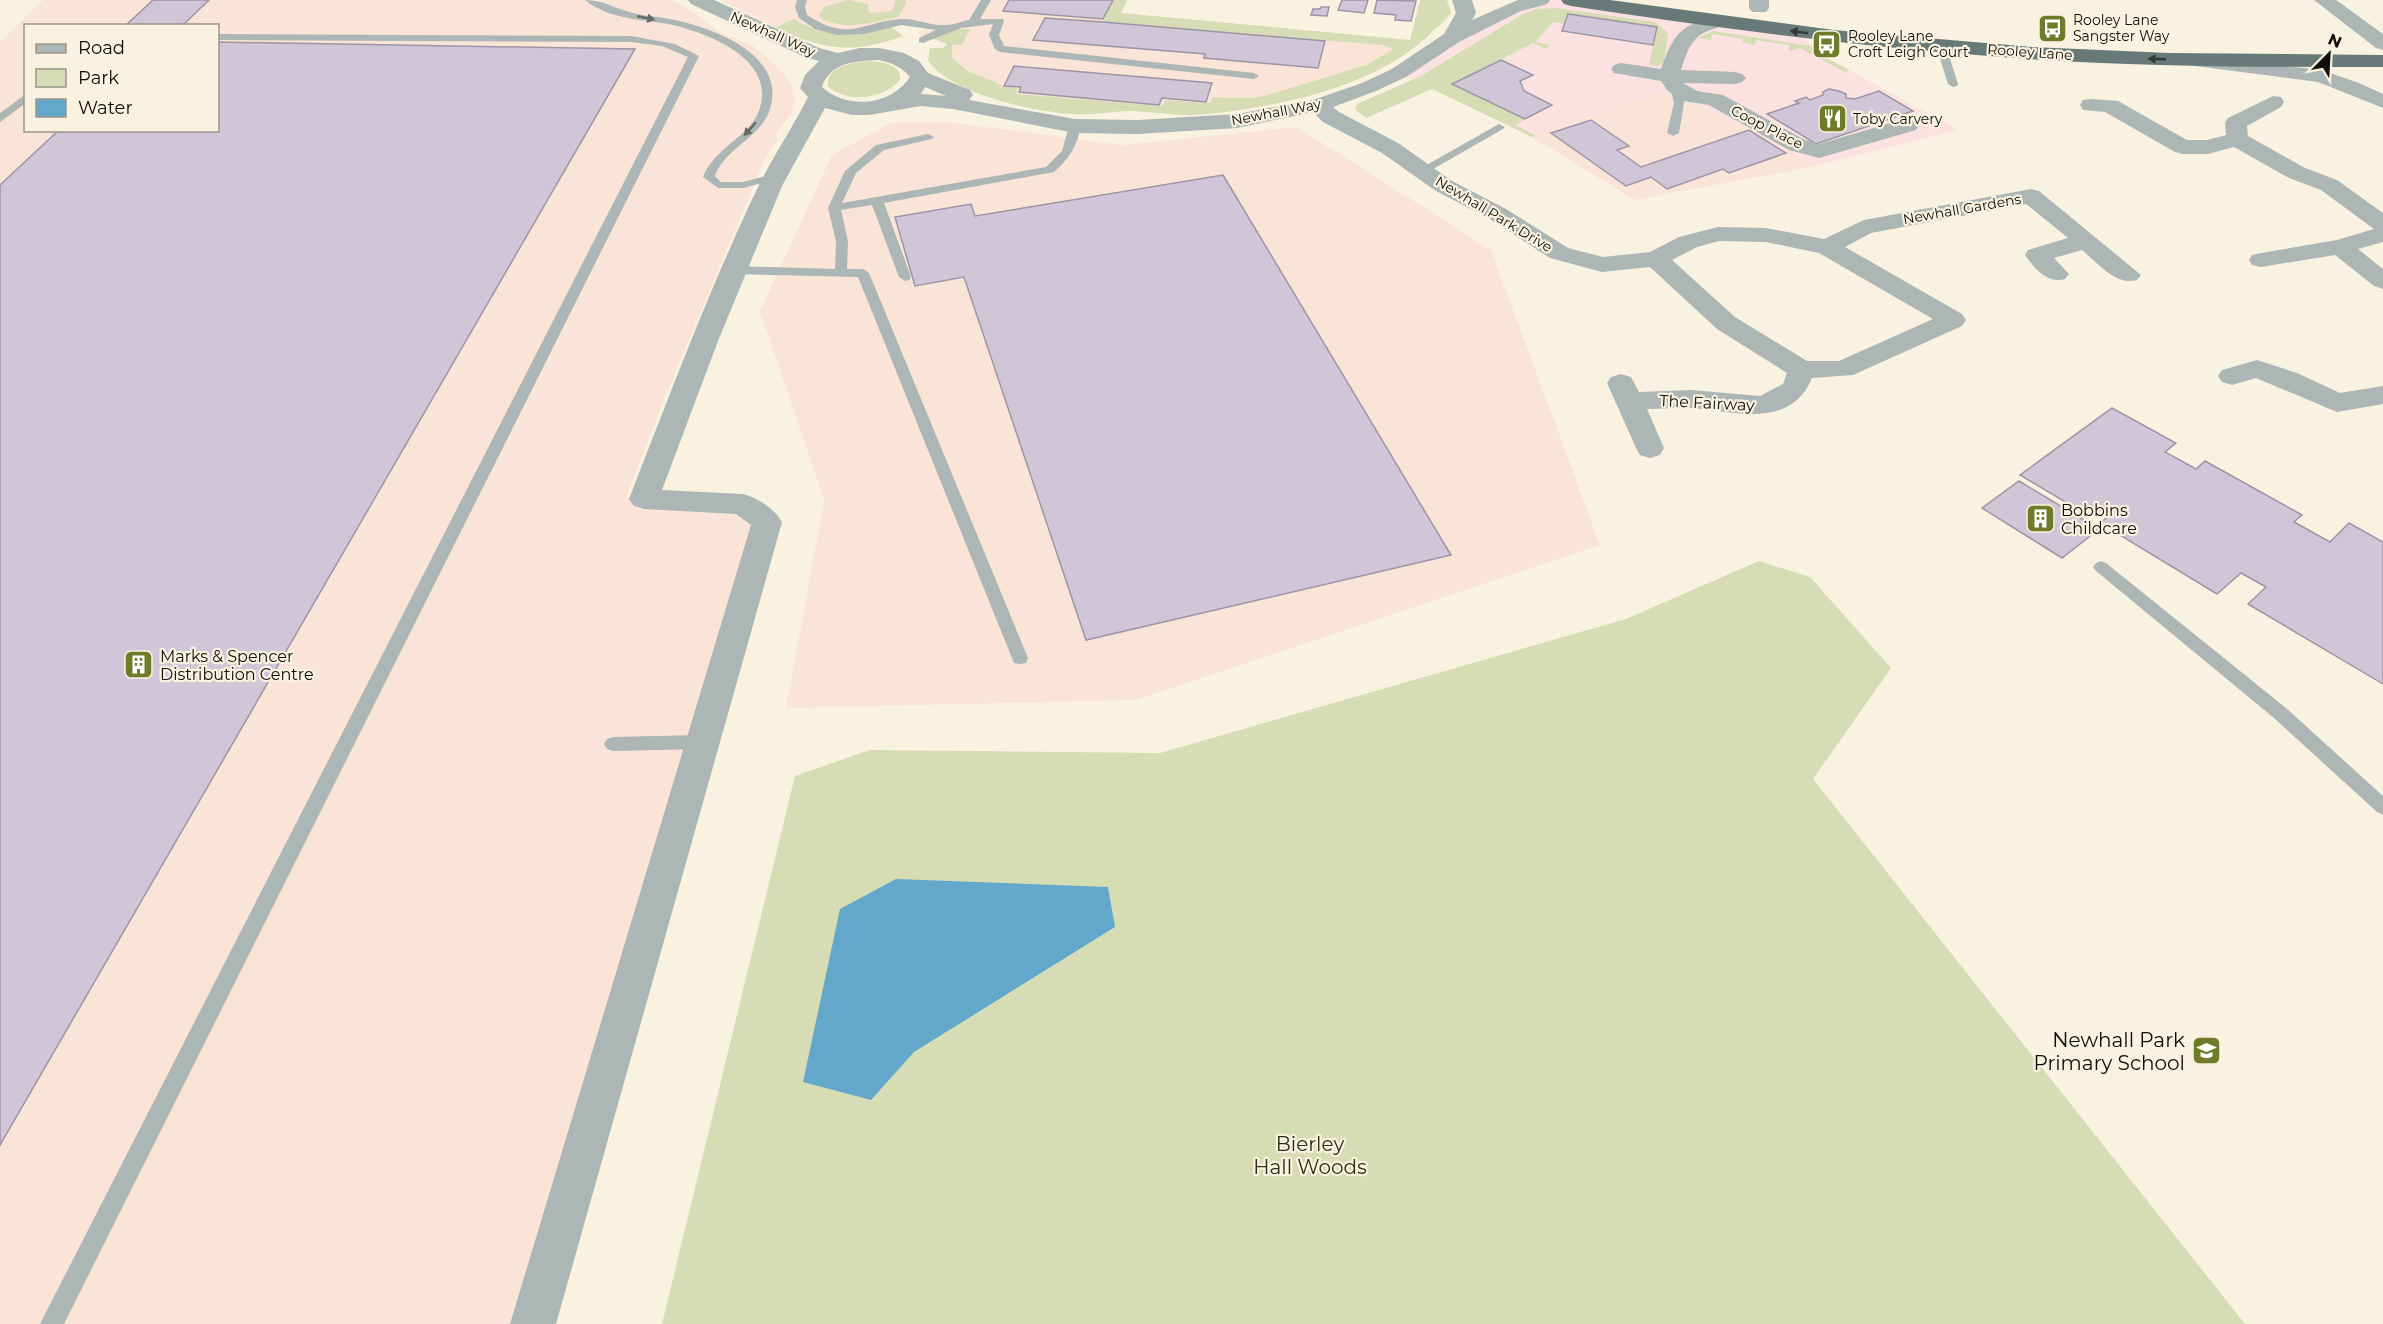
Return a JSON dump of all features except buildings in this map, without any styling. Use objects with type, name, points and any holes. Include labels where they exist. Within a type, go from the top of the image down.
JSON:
[{"type":"highway","name":"Rooley Lane","points":[[1571,0],[1802,33],[1941,46],[2191,60],[2383,61]]},
{"type":"highway","name":"Rooley Lane","points":[[1695,0],[1759,4],[2054,39],[2179,43],[2383,44]]},
{"type":"street","name":"Newhall Way","points":[[1452,38],[1466,13],[1462,0]]},
{"type":"street","name":"Newhall Way","points":[[1452,38],[1483,6],[1496,0]]},
{"type":"street","name":"Newhall Way","points":[[703,3],[775,46],[792,59],[814,90],[842,107],[876,106],[921,100],[952,103],[1075,126],[1138,127],[1237,121],[1318,105],[1369,87],[1398,73],[1452,38],[1514,7],[1540,0]]},
{"type":"street","points":[[2324,0],[2383,44]]},
{"type":"street","name":"Newhall Way","points":[[703,3],[812,53],[838,59]]},
{"type":"street","points":[[1647,11],[1671,25],[1682,37]]},
{"type":"street","points":[[1672,82],[1682,37],[1690,29],[1720,21]]},
{"type":"street","points":[[876,54],[923,40]]},
{"type":"street","points":[[914,69],[923,40]]},
{"type":"street","name":"Newhall Way","points":[[814,90],[822,67],[838,59],[876,54],[914,69],[950,91],[1048,122]]},
{"type":"street","points":[[2191,60],[2321,76],[2352,87],[2383,102]]},
{"type":"street","name":"Newhall Way","points":[[876,106],[904,97],[916,88],[914,69]]},
{"type":"street","name":"Coop Place","points":[[1621,69],[1672,82],[1735,78]]},
{"type":"street","points":[[2383,75],[2376,81],[2383,102]]},
{"type":"street","name":"Coop Place","points":[[1672,82],[1691,96],[1715,100],[1797,145],[1819,151],[1908,125]]},
{"type":"street","points":[[533,1324],[767,522],[743,504],[644,499],[681,399],[734,270],[780,166],[811,118],[814,90]]},
{"type":"street","points":[[2102,101],[2183,147],[2208,147],[2237,139],[2297,173],[2329,185],[2383,224]]},
{"type":"street","points":[[2237,139],[2236,123],[2273,102]]},
{"type":"street","name":"Newhall Park Drive","points":[[1318,105],[1331,117],[1390,148],[1443,186],[1498,214],[1559,253],[1602,265],[1656,259],[1688,242],[1718,234],[1766,235],[1827,247],[1953,320],[1843,369],[1802,370]]},
{"type":"street","points":[[780,166],[831,127],[876,106]]},
{"type":"street","name":"Newhall Gardens","points":[[1827,247],[1864,226],[2031,196],[2128,274]]},
{"type":"street","points":[[2261,260],[2340,247],[2383,234]]},
{"type":"street","points":[[2056,274],[2037,255],[2086,241]]},
{"type":"street","points":[[2340,247],[2383,281]]},
{"type":"street","points":[[1656,259],[1726,323],[1802,370]]},
{"type":"street","points":[[2245,368],[2287,379],[2337,403],[2383,395]]},
{"type":"street","name":"The Fairway","points":[[1650,448],[1626,392],[1748,406],[1766,405],[1794,389],[1802,370]]},
{"type":"lane","points":[[590,0],[625,14],[682,24],[740,50],[760,66],[768,88],[764,111],[752,128],[712,166],[709,177],[718,185],[743,185],[780,166]]},
{"type":"lane","points":[[802,0],[800,7],[802,16],[819,27],[837,32],[864,31],[901,22],[945,28]]},
{"type":"lane","points":[[973,22],[986,0]]},
{"type":"lane","points":[[923,40],[945,28],[973,22],[999,21],[994,34],[1000,49],[1254,76]]},
{"type":"lane","points":[[52,1324],[694,56],[681,49],[657,42],[631,39],[219,37]]},
{"type":"lane","points":[[1941,46],[1953,84]]},
{"type":"lane","points":[[1672,82],[1679,103],[1673,133]]},
{"type":"lane","points":[[0,119],[24,99]]},
{"type":"lane","points":[[834,208],[1050,170],[1064,159],[1073,142],[1075,126]]},
{"type":"lane","points":[[1422,171],[1499,127]]},
{"type":"lane","points":[[841,272],[842,241],[834,208],[851,171],[880,147],[928,137]]},
{"type":"lane","points":[[877,201],[905,277]]},
{"type":"lane","points":[[734,270],[863,273],[1020,658]]},
{"type":"lane","points":[[2102,567],[2280,713],[2383,807]]},
{"type":"lane","points":[[613,744],[702,742]]},
{"type":"shaded area","points":[[43,0],[671,0],[688,8],[716,30],[753,46],[763,53],[784,74],[792,87],[795,99],[792,113],[776,133],[778,138],[767,154],[663,402],[626,498],[743,504],[767,522],[533,1324],[0,1324],[0,42]]},
{"type":"shaded area","points":[[720,0],[1127,0],[1121,13],[1411,40],[1366,65],[1264,96],[1213,97],[1211,103],[1165,100],[1162,106],[1015,94],[1018,89],[999,86],[1000,84],[978,77],[952,58],[952,44],[962,45],[970,28],[933,39],[916,34],[926,29],[908,24],[873,31],[829,33],[810,28],[794,19],[775,27]]},
{"type":"shaded area","points":[[1540,0],[1571,0],[1802,33],[1816,52],[1958,130],[1811,167],[1741,121],[1731,124],[1692,99],[1664,91],[1532,137],[1399,73]]},
{"type":"shaded area","points":[[1664,91],[1691,99],[1731,124],[1741,121],[1811,167],[1635,200],[1532,137]]},
{"type":"shaded area","points":[[892,122],[948,122],[1122,145],[1297,127],[1491,250],[1600,545],[1136,700],[786,708],[824,500],[760,311],[832,155]]},
{"type":"green space","points":[[848,0],[868,4],[869,13],[892,11],[896,0],[905,0],[906,3],[898,17],[869,23],[850,25],[831,23],[819,15],[824,7]]},
{"type":"green space","points":[[1113,0],[1127,0],[1121,13],[1410,40],[1420,0],[1447,0],[1451,12],[1409,52],[1353,81],[1290,101],[1196,115],[1128,111],[1074,114],[1038,110],[973,91],[938,72],[928,60],[930,48],[943,48],[947,44],[933,39],[953,29],[970,29],[962,45],[952,45],[952,58],[970,72],[1000,84],[999,86],[1018,88],[1016,94],[1162,106],[1165,100],[1210,103],[1213,97],[1264,96],[1366,65],[1394,49],[1382,45],[1103,22]]},
{"type":"green space","points":[[1555,8],[1655,22],[1668,33],[1664,61],[1659,66],[1649,65],[1657,27],[1568,14],[1564,24],[1553,22],[1535,42],[1549,45],[1546,49],[1533,43],[1453,84],[1525,119],[1516,125],[1536,136],[1532,137],[1432,89],[1366,118],[1355,109],[1357,104],[1421,76],[1523,14],[1538,9]]},
{"type":"green space","points":[[794,19],[817,30],[829,32],[854,33],[891,27],[903,36],[852,48],[823,45],[775,27]]},
{"type":"green space","points":[[1713,31],[1811,46],[1816,52],[1849,70],[1845,72],[1800,48],[1789,51],[1789,45],[1756,40],[1754,45],[1743,42],[1742,39],[1712,34],[1711,40],[1698,38]]},
{"type":"green space","points":[[870,61],[895,67],[900,80],[885,91],[865,97],[845,95],[828,86],[831,74],[842,66]]},
{"type":"green space","name":"Bierley Hall Woods","points":[[1759,561],[1810,577],[1891,668],[1813,779],[2245,1324],[662,1324],[795,776],[870,750],[1160,753],[1626,619]],"holes":[[[1108,887],[1114,927],[913,1052]]]},
{"type":"water","points":[[896,879],[1108,887],[1115,927],[914,1052],[871,1100],[803,1082],[840,909]]},
{"type":"place","name":"Rooley Lane Sangster Way","points":[[2052,28]]},
{"type":"place","name":"Rooley Lane Croft Leigh Court","points":[[1827,44]]},
{"type":"place","name":"Toby Carvery","points":[[1832,119]]},
{"type":"place","name":"Bobbins Childcare","points":[[2040,519]]},
{"type":"place","name":"Marks & Spencer Distribution Centre","points":[[139,665]]},
{"type":"place","name":"Newhall Park Primary School","points":[[2206,1051]]}]
